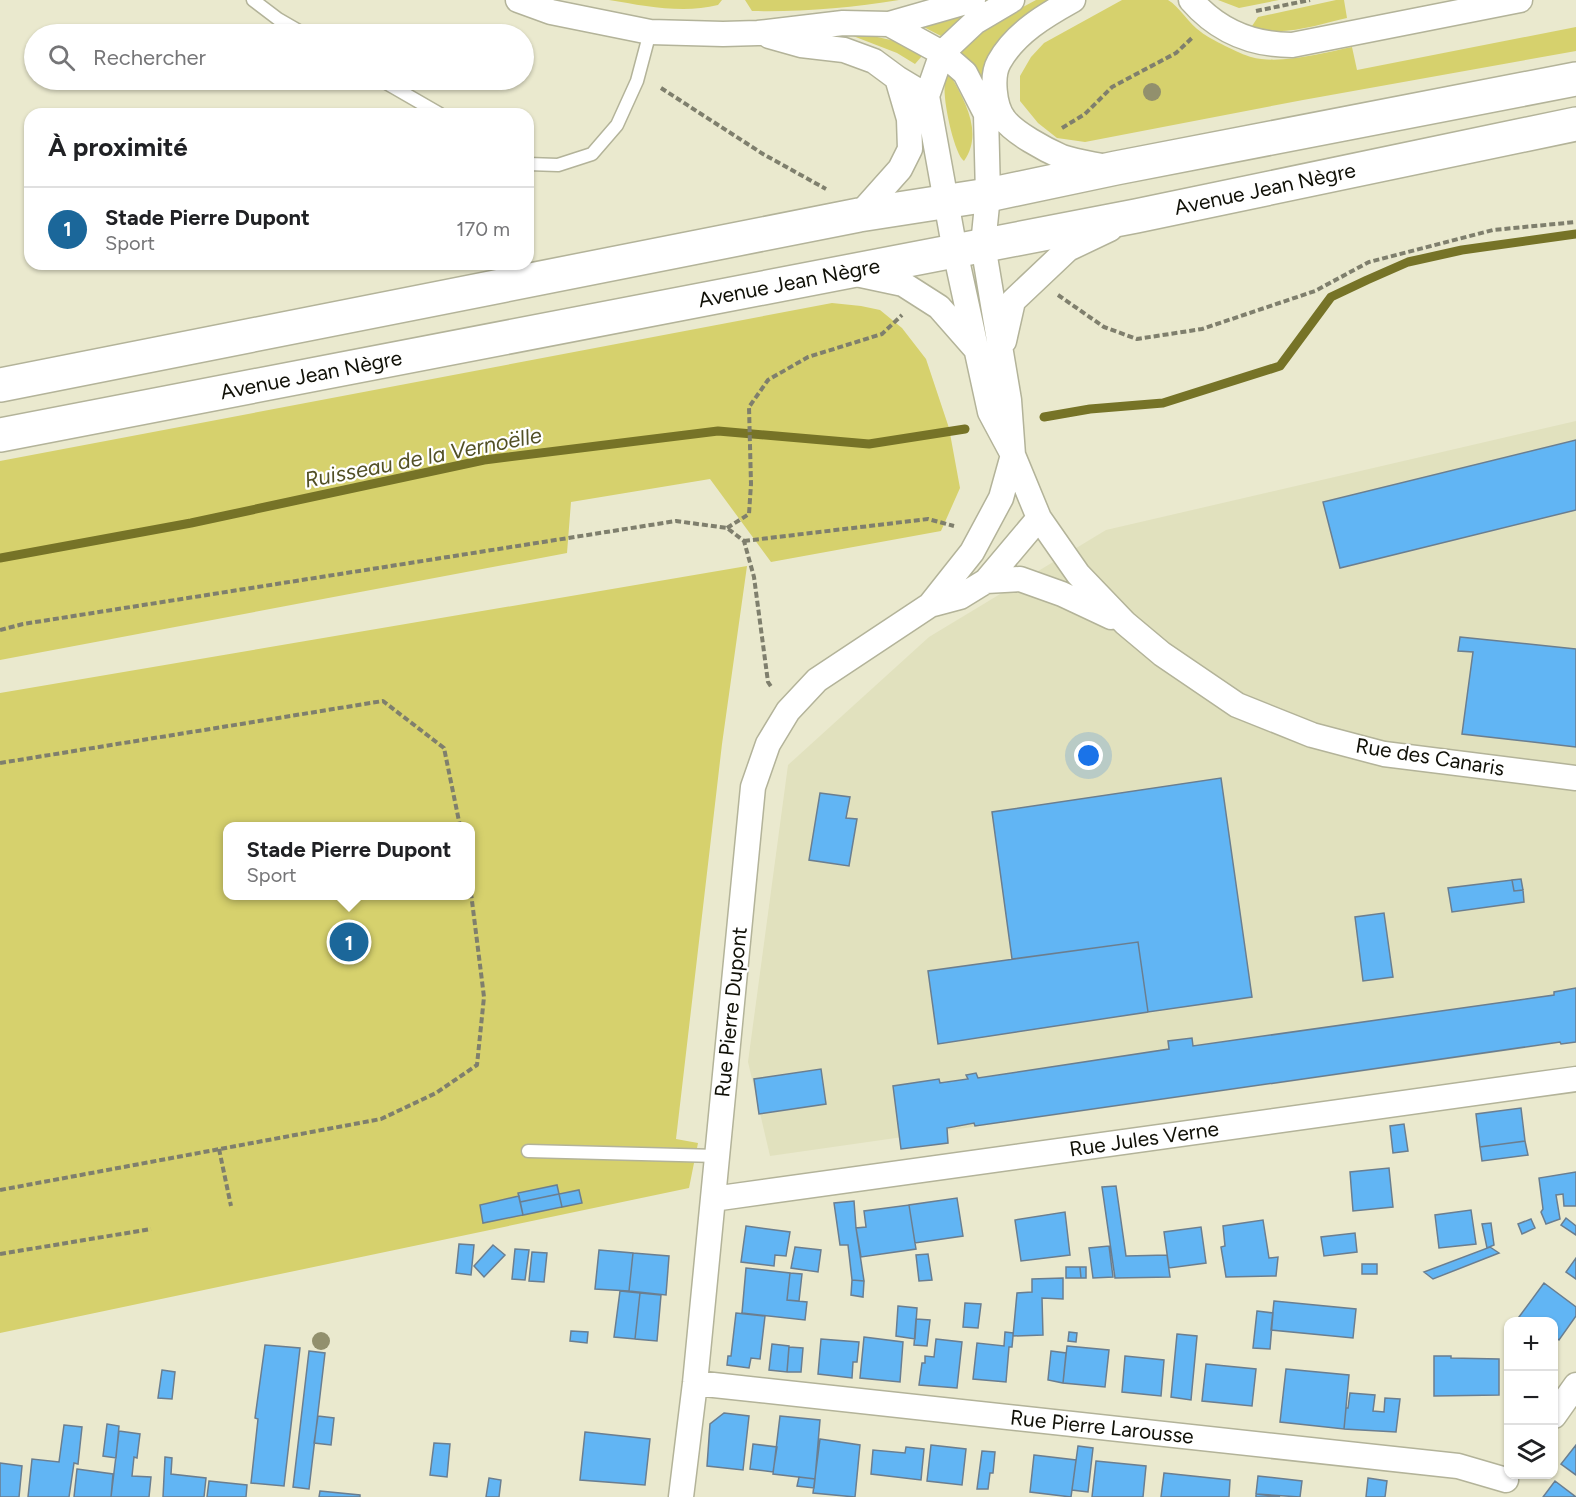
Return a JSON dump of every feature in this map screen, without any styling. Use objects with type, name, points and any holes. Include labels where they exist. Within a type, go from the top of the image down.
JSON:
[{"type":"main road","points":[[0,385],[859,215],[988,195],[1576,79]]},
{"type":"main road","name":"Avenue Jean Nègre","points":[[0,435],[1136,216],[1576,124]]},
{"type":"street","points":[[518,0],[551,12],[650,32],[758,33],[843,23],[889,24],[973,0]]},
{"type":"street","points":[[930,605],[972,552],[1001,498],[1013,455],[1009,400],[1001,352],[969,248],[946,202],[927,96],[942,53],[975,22],[1012,0]]},
{"type":"street","points":[[1013,455],[990,412],[976,348],[969,248],[988,195],[995,117],[993,87],[999,63],[1020,36],[1047,15],[1073,0]]},
{"type":"street","points":[[1191,0],[1209,20],[1232,33],[1250,40],[1283,45],[1520,0]]},
{"type":"street","points":[[889,24],[942,53],[965,73],[995,117],[1031,142],[1063,158],[1116,168]]},
{"type":"street","points":[[758,33],[801,45],[844,50],[874,61],[927,96]]},
{"type":"street","points":[[859,215],[900,169],[910,149],[909,119],[897,78]]},
{"type":"street","points":[[1001,352],[1013,301],[1068,249],[1136,216]]},
{"type":"street","points":[[845,272],[903,284],[939,307],[976,348]]},
{"type":"street","name":"Rue des Canaris","points":[[1013,455],[1040,518],[1078,574],[1125,624],[1162,654],[1237,705],[1312,735],[1384,754],[1576,777]]},
{"type":"street","points":[[930,605],[960,597],[986,581],[1040,518]]},
{"type":"street","points":[[986,581],[1020,579],[1062,594],[1125,624]]},
{"type":"street","name":"Rue Pierre Dupont","points":[[681,1497],[695,1383],[753,787],[768,744],[788,711],[816,680],[930,605]]},
{"type":"street","name":"Rue Jules Verne","points":[[713,1199],[1576,1079]]},
{"type":"street","name":"Rue Pierre Larousse","points":[[695,1383],[1458,1466],[1504,1484]]},
{"type":"street","points":[[1558,1410],[1576,1385]]},
{"type":"lane","points":[[253,0],[287,24]]},
{"type":"lane","points":[[534,164],[558,165],[592,154],[617,125],[637,81],[650,32]]},
{"type":"lane","points":[[398,90],[430,108]]},
{"type":"lane","points":[[528,1151],[717,1156]]},
{"type":"path","points":[[1248,14],[1310,0]]},
{"type":"path","points":[[1053,131],[1085,114],[1112,87],[1176,52],[1195,36]]},
{"type":"path","points":[[660,88],[763,154],[834,194]]},
{"type":"path","points":[[1052,291],[1104,327],[1137,339],[1202,329],[1315,291],[1369,262],[1493,230],[1576,222]]},
{"type":"path","points":[[727,528],[749,514],[749,407],[768,380],[808,357],[882,334],[904,313]]},
{"type":"path","points":[[744,541],[928,519],[959,528]]},
{"type":"path","points":[[0,630],[23,624],[676,521],[727,528],[744,541],[754,577],[768,682],[788,711]]},
{"type":"path","points":[[0,763],[383,701],[444,748],[459,822]]},
{"type":"path","points":[[0,1190],[381,1119],[436,1093],[477,1065],[484,997],[473,900]]},
{"type":"path","points":[[219,1149],[231,1206]]},
{"type":"path","points":[[0,1254],[151,1229]]},
{"type":"shaded area","points":[[609,0],[722,0],[718,5],[705,8],[678,9]]},
{"type":"shaded area","points":[[745,0],[899,0],[826,9],[752,11]]},
{"type":"shaded area","points":[[1036,0],[1056,0],[983,77],[959,52],[990,25]]},
{"type":"shaded area","points":[[1122,0],[1168,0],[1205,35],[1251,57],[1288,59],[1352,47],[1357,70],[1576,27],[1576,51],[1085,142],[1057,138],[1038,123],[1020,101],[1020,76],[1031,57],[1044,43]]},
{"type":"shaded area","points":[[1218,0],[1279,0],[1239,8]]},
{"type":"shaded area","points":[[1344,0],[1347,18],[1286,31],[1262,30],[1252,26],[1258,17]]},
{"type":"shaded area","points":[[966,13],[964,20],[941,36],[916,23]]},
{"type":"shaded area","points":[[798,33],[859,33],[900,42],[921,53],[922,56],[915,64],[897,53],[853,36]]},
{"type":"shaded area","points":[[948,75],[952,78],[967,108],[972,129],[970,151],[964,161],[956,148],[947,112],[945,82]]},
{"type":"shaded area","points":[[832,303],[880,310],[902,328],[926,359],[949,428],[960,488],[941,531],[771,562],[710,479],[571,502],[567,553],[0,660],[0,461]]},
{"type":"shaded area","points":[[1576,421],[1576,1041],[770,1156],[748,1062],[788,765],[929,637],[1106,530]]},
{"type":"shaded area","points":[[747,566],[722,744],[676,1139],[698,1143],[689,1188],[0,1333],[0,693]]},
{"type":"building","points":[[1576,440],[1576,510],[1340,568],[1323,502]]},
{"type":"building","points":[[1460,637],[1576,649],[1576,747],[1462,734],[1473,652],[1458,651]]},
{"type":"building","points":[[1221,778],[1252,997],[1148,1012],[1138,942],[1012,959],[992,812]]},
{"type":"building","points":[[820,793],[850,797],[846,818],[857,819],[849,866],[809,860]]},
{"type":"building","points":[[1521,879],[1523,890],[1514,891],[1512,880]]},
{"type":"building","points":[[1512,880],[1514,891],[1523,890],[1524,902],[1452,912],[1448,888]]},
{"type":"building","points":[[1384,913],[1393,977],[1363,981],[1355,917]]},
{"type":"building","points":[[1138,942],[1148,1012],[938,1044],[928,971]]},
{"type":"building","points":[[1576,988],[1576,1042],[1561,1044],[1560,1042],[975,1126],[974,1123],[947,1128],[948,1143],[901,1149],[893,1086],[939,1079],[940,1083],[968,1079],[966,1075],[976,1073],[978,1078],[1169,1049],[1168,1041],[1192,1038],[1193,1046],[1554,995],[1554,992]]},
{"type":"building","points":[[821,1069],[826,1104],[759,1114],[754,1079]]},
{"type":"building","points":[[1521,1108],[1525,1141],[1480,1147],[1476,1114]]},
{"type":"building","points":[[1404,1124],[1408,1151],[1393,1153],[1390,1126]]},
{"type":"building","points":[[1525,1141],[1528,1155],[1482,1161],[1480,1147]]},
{"type":"building","points":[[1389,1168],[1393,1207],[1353,1211],[1350,1172]]},
{"type":"building","points":[[1576,1172],[1576,1206],[1564,1206],[1563,1194],[1556,1195],[1560,1219],[1546,1224],[1541,1212],[1543,1209],[1539,1178]]},
{"type":"building","points":[[557,1185],[559,1194],[520,1202],[518,1193]]},
{"type":"building","points":[[1116,1186],[1126,1256],[1167,1255],[1170,1277],[1115,1278],[1102,1187]]},
{"type":"building","points":[[579,1190],[582,1203],[562,1207],[559,1194]]},
{"type":"building","points":[[559,1194],[562,1207],[523,1215],[520,1202]]},
{"type":"building","points":[[519,1196],[523,1215],[483,1223],[480,1205]]},
{"type":"building","points":[[957,1198],[963,1236],[915,1243],[909,1205]]},
{"type":"building","points":[[854,1201],[864,1281],[852,1280],[848,1245],[840,1245],[834,1203]]},
{"type":"building","points":[[909,1205],[916,1249],[861,1257],[856,1228],[866,1227],[864,1211]]},
{"type":"building","points":[[1471,1210],[1476,1244],[1439,1248],[1435,1215]]},
{"type":"building","points":[[1065,1212],[1070,1255],[1021,1261],[1015,1220]]},
{"type":"building","points":[[1566,1218],[1576,1226],[1576,1235],[1561,1225]]},
{"type":"building","points":[[1531,1219],[1535,1228],[1522,1234],[1518,1224]]},
{"type":"building","points":[[1263,1220],[1269,1258],[1278,1257],[1276,1276],[1226,1277],[1221,1247],[1225,1246],[1223,1226]]},
{"type":"building","points":[[1491,1223],[1494,1245],[1487,1248],[1482,1224]]},
{"type":"building","points":[[746,1226],[790,1232],[786,1256],[775,1255],[774,1266],[741,1262]]},
{"type":"building","points":[[1201,1227],[1206,1263],[1169,1268],[1164,1232]]},
{"type":"building","points":[[1355,1233],[1357,1252],[1324,1256],[1321,1237]]},
{"type":"building","points":[[459,1244],[474,1245],[471,1275],[456,1273]]},
{"type":"building","points":[[493,1245],[505,1255],[484,1277],[474,1266]]},
{"type":"building","points":[[1109,1246],[1113,1277],[1093,1278],[1089,1248]]},
{"type":"building","points":[[795,1247],[821,1250],[818,1272],[791,1268]]},
{"type":"building","points":[[1490,1247],[1499,1253],[1433,1279],[1424,1272]]},
{"type":"building","points":[[515,1249],[529,1250],[525,1280],[512,1279]]},
{"type":"building","points":[[599,1250],[633,1253],[629,1291],[595,1289]]},
{"type":"building","points":[[532,1252],[547,1253],[544,1282],[529,1281]]},
{"type":"building","points":[[633,1253],[669,1256],[666,1295],[629,1291]]},
{"type":"building","points":[[928,1254],[932,1280],[919,1281],[916,1255]]},
{"type":"building","points":[[1576,1258],[1576,1279],[1566,1272]]},
{"type":"building","points":[[1362,1264],[1377,1264],[1377,1274],[1362,1274]]},
{"type":"building","points":[[1066,1267],[1080,1267],[1081,1278],[1066,1278]]},
{"type":"building","points":[[1080,1267],[1086,1267],[1086,1278],[1081,1278]]},
{"type":"building","points":[[746,1268],[790,1273],[787,1300],[807,1302],[805,1320],[742,1313]]},
{"type":"building","points":[[790,1273],[802,1274],[799,1301],[787,1300]]},
{"type":"building","points":[[1063,1278],[1063,1299],[1042,1298],[1043,1335],[1013,1336],[1017,1293],[1032,1292],[1032,1279]]},
{"type":"building","points":[[852,1280],[864,1281],[863,1297],[851,1295]]},
{"type":"building","points":[[1544,1283],[1576,1307],[1576,1316],[1559,1340],[1558,1317],[1519,1317]]},
{"type":"building","points":[[620,1291],[640,1293],[635,1339],[614,1337]]},
{"type":"building","points":[[640,1293],[661,1295],[657,1341],[635,1339]]},
{"type":"building","points":[[1274,1301],[1356,1309],[1353,1338],[1271,1330]]},
{"type":"building","points":[[965,1303],[981,1304],[978,1328],[963,1327]]},
{"type":"building","points":[[898,1306],[917,1308],[915,1339],[896,1336]]},
{"type":"building","points":[[1257,1311],[1273,1313],[1270,1349],[1253,1348]]},
{"type":"building","points":[[736,1313],[765,1316],[760,1359],[751,1358],[749,1368],[727,1365],[728,1356],[731,1356]]},
{"type":"building","points":[[916,1319],[930,1320],[927,1346],[914,1345]]},
{"type":"building","points":[[571,1331],[588,1332],[587,1343],[570,1341]]},
{"type":"building","points":[[1005,1332],[1013,1333],[1012,1347],[1009,1347],[1006,1382],[973,1379],[977,1343],[1004,1346]]},
{"type":"building","points":[[1069,1332],[1077,1333],[1076,1342],[1068,1341]]},
{"type":"building","points":[[1177,1334],[1197,1336],[1191,1400],[1171,1397]]},
{"type":"building","points":[[864,1337],[903,1342],[900,1382],[860,1378]]},
{"type":"building","points":[[821,1339],[859,1342],[857,1362],[853,1362],[852,1378],[818,1374]]},
{"type":"building","points":[[936,1339],[962,1342],[957,1388],[919,1385],[922,1363],[925,1363],[925,1356],[934,1357]]},
{"type":"building","points":[[772,1344],[789,1346],[787,1372],[769,1370]]},
{"type":"building","points":[[265,1345],[300,1348],[284,1486],[251,1483],[258,1419],[255,1418]]},
{"type":"building","points":[[1067,1346],[1109,1350],[1105,1387],[1063,1383]]},
{"type":"building","points":[[789,1347],[803,1348],[801,1372],[787,1372]]},
{"type":"building","points":[[309,1351],[325,1353],[309,1489],[293,1487]]},
{"type":"building","points":[[1051,1351],[1066,1353],[1063,1383],[1048,1380]]},
{"type":"building","points":[[1125,1356],[1164,1360],[1161,1396],[1122,1392]]},
{"type":"building","points":[[1434,1356],[1499,1359],[1499,1395],[1434,1396]]},
{"type":"building","points":[[1206,1364],[1256,1369],[1252,1406],[1202,1401]]},
{"type":"building","points":[[1286,1369],[1349,1375],[1344,1429],[1280,1422]]},
{"type":"building","points":[[162,1370],[175,1372],[172,1399],[158,1398]]},
{"type":"building","points":[[1350,1393],[1375,1395],[1373,1411],[1384,1412],[1385,1398],[1400,1399],[1396,1432],[1344,1429]]},
{"type":"building","points":[[724,1413],[749,1416],[743,1470],[707,1466],[710,1424]]},
{"type":"building","points":[[318,1416],[334,1418],[331,1445],[314,1443]]},
{"type":"building","points":[[780,1416],[820,1420],[815,1479],[773,1474]]},
{"type":"building","points":[[107,1424],[119,1426],[116,1458],[103,1456]]},
{"type":"building","points":[[64,1425],[82,1427],[78,1464],[74,1463],[69,1497],[28,1497],[32,1459],[59,1462]]},
{"type":"building","points":[[119,1431],[140,1434],[132,1476],[151,1477],[149,1497],[111,1497]]},
{"type":"building","points":[[585,1432],[650,1439],[645,1485],[580,1480]]},
{"type":"building","points":[[820,1439],[860,1445],[855,1497],[813,1493]]},
{"type":"building","points":[[434,1443],[450,1444],[447,1477],[430,1475]]},
{"type":"building","points":[[753,1444],[777,1447],[773,1472],[750,1469]]},
{"type":"building","points":[[931,1445],[966,1449],[962,1485],[927,1481]]},
{"type":"building","points":[[1576,1445],[1576,1475],[1561,1464]]},
{"type":"building","points":[[1078,1446],[1093,1448],[1088,1492],[1072,1490]]},
{"type":"building","points":[[906,1447],[924,1449],[921,1480],[871,1474],[873,1450],[905,1453]]},
{"type":"building","points":[[982,1451],[995,1452],[993,1473],[990,1473],[988,1489],[977,1489]]},
{"type":"building","points":[[1034,1455],[1076,1460],[1071,1497],[1030,1492]]},
{"type":"building","points":[[165,1457],[172,1458],[171,1474],[206,1478],[204,1497],[163,1497]]},
{"type":"building","points":[[1096,1461],[1146,1466],[1143,1497],[1092,1497]]},
{"type":"building","points":[[0,1463],[22,1466],[19,1497],[0,1497]]},
{"type":"building","points":[[77,1469],[113,1474],[111,1497],[74,1497]]},
{"type":"building","points":[[1164,1473],[1230,1480],[1229,1497],[1161,1497]]},
{"type":"building","points":[[1258,1476],[1302,1481],[1300,1497],[1256,1494]]},
{"type":"building","points":[[799,1477],[815,1479],[814,1488],[797,1486]]},
{"type":"building","points":[[489,1478],[501,1480],[499,1497],[486,1497]]},
{"type":"building","points":[[1368,1478],[1387,1481],[1385,1497],[1366,1497]]},
{"type":"building","points":[[209,1481],[247,1485],[246,1497],[207,1497]]},
{"type":"building","points":[[1555,1481],[1576,1497],[1543,1497]]},
{"type":"building","points":[[320,1491],[360,1495],[360,1497],[319,1497]]},
{"type":"building","points":[[1256,1494],[1280,1497],[1256,1497]]},
{"type":"waterway","name":"Ruisseau de la Vernoëlle","points":[[1044,417],[1090,409],[1163,403],[1280,366],[1331,297],[1367,280],[1408,262],[1462,250],[1576,234]]},
{"type":"waterway","name":"Ruisseau de la Vernoëlle","points":[[0,558],[191,523],[484,460],[718,431],[869,444],[965,429]]},
{"type":"place","name":"Stade Pierre Dupont","points":[[349,942]]}]
